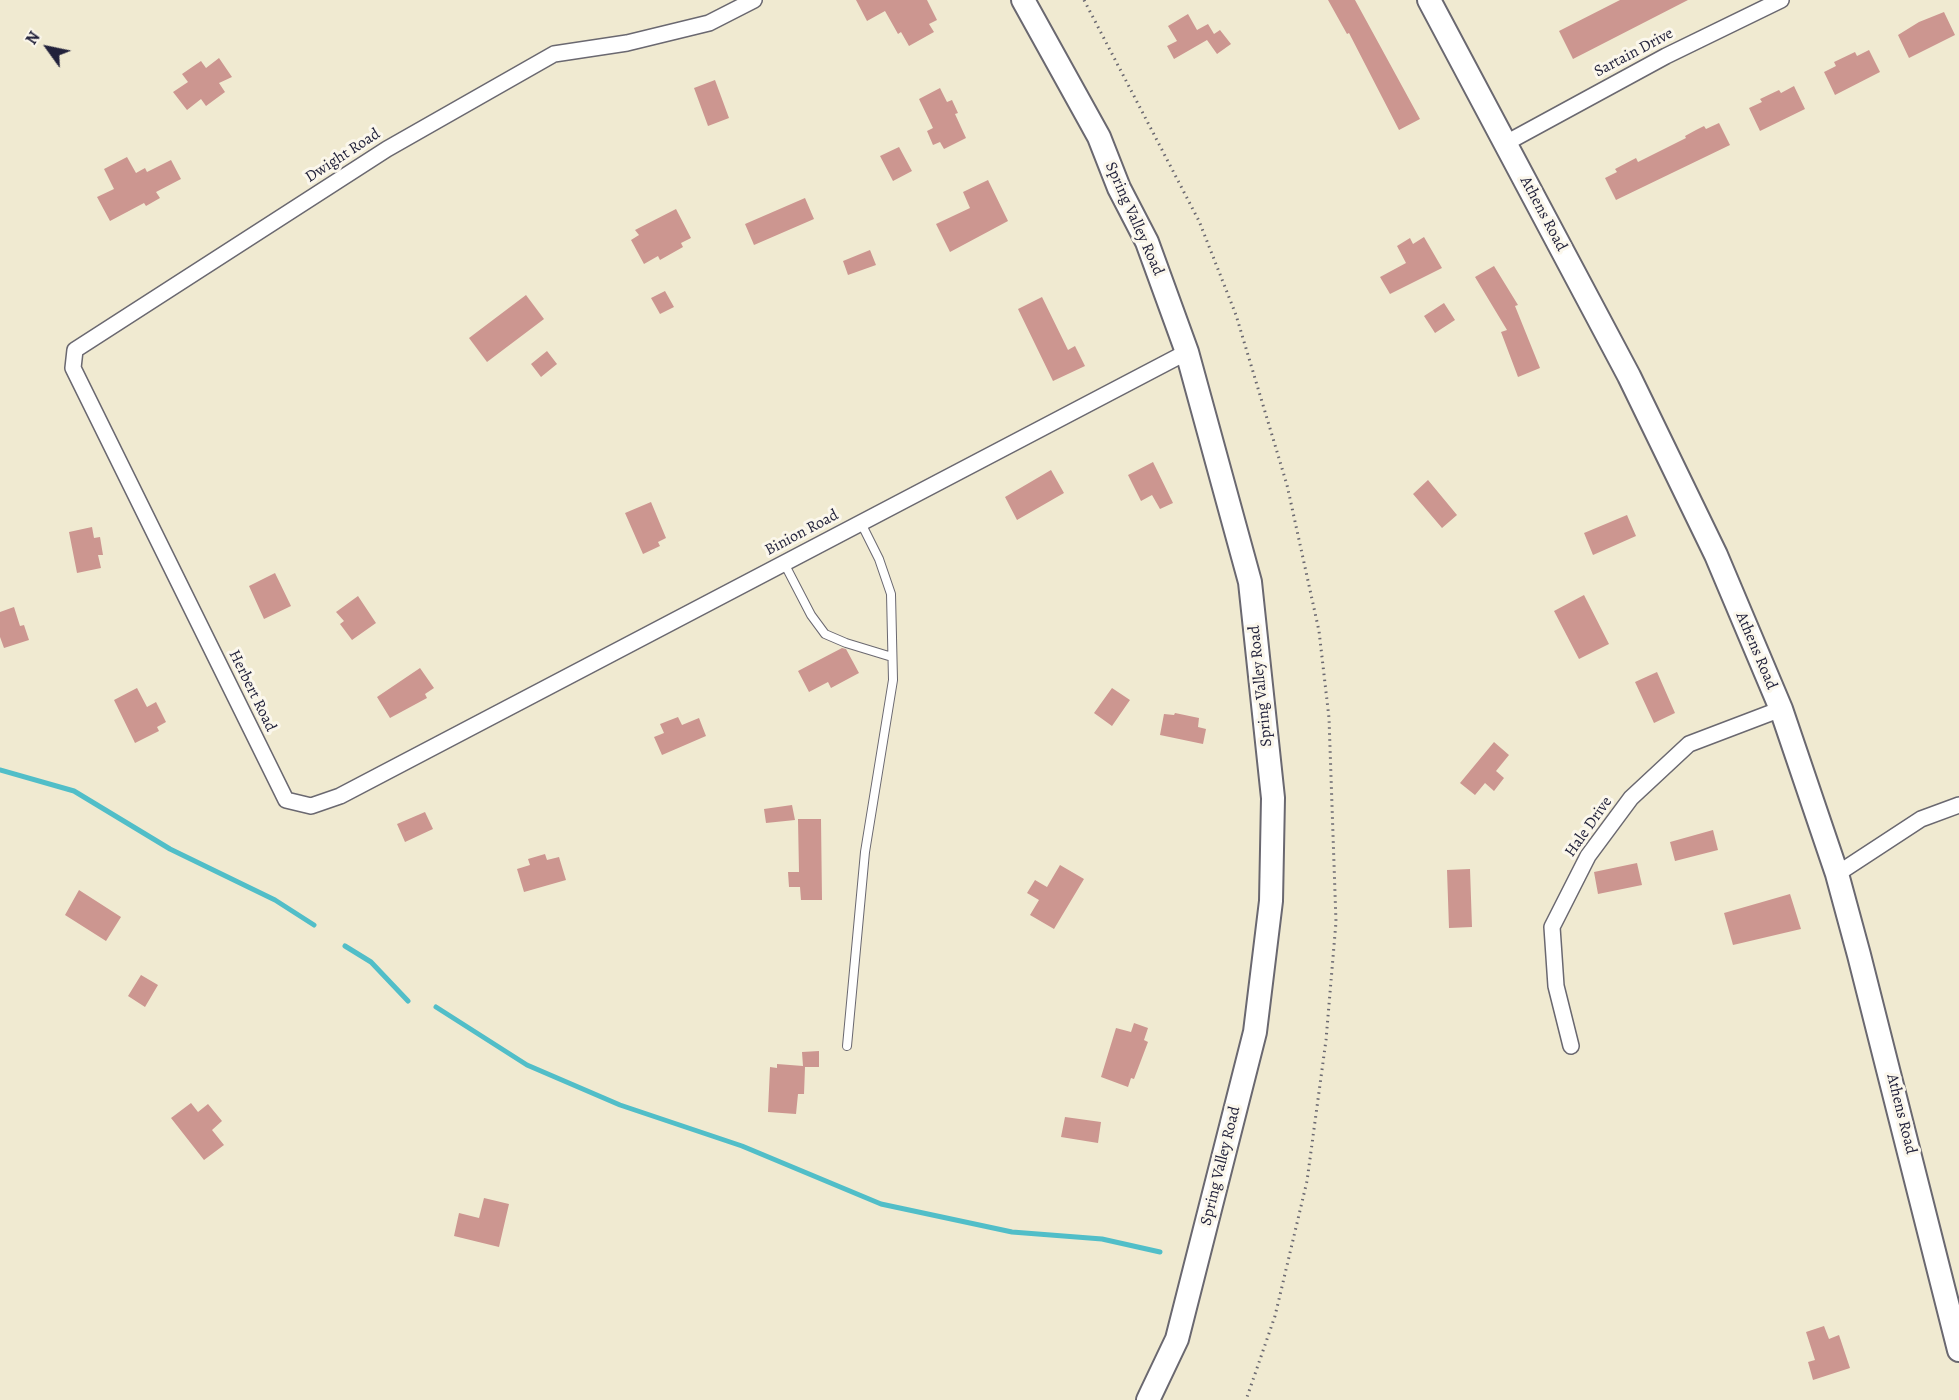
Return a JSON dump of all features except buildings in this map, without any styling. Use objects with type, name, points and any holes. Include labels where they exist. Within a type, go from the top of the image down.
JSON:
[{"type":"street","name":"Dwight Road","points":[[115,452],[74,368],[75,350],[387,149],[554,54],[627,43],[709,23],[754,0]]},
{"type":"street","name":"Spring Valley Road","points":[[1023,0],[1099,137],[1119,188],[1147,242],[1187,352],[1250,582],[1273,798],[1271,901],[1255,1032],[1177,1339],[1148,1400]]},
{"type":"street","name":"Athens Road","points":[[1429,0],[1629,376],[1706,534],[1780,709],[1837,874],[1955,1317],[1959,1350]]},
{"type":"street","name":"Sartain Drive","points":[[1506,143],[1666,56],[1781,0]]},
{"type":"street","name":"Binion Road","points":[[434,746],[1187,352]]},
{"type":"street","name":"Herbert Road","points":[[115,452],[286,800],[311,806],[321,803],[434,746]]},
{"type":"street","name":"Hale Drive","points":[[1571,1046],[1556,986],[1552,927],[1588,856],[1631,798],[1689,744],[1780,709]]},
{"type":"street","points":[[1837,874],[1921,819],[1959,805]]},
{"type":"lane","points":[[847,1046],[866,852],[893,680],[891,594],[879,559],[861,523]]},
{"type":"lane","points":[[784,563],[811,615],[825,634],[846,644],[892,657]]},
{"type":"waterway","points":[[0,770],[74,791],[170,849],[275,900],[314,925]]},
{"type":"waterway","points":[[345,946],[371,962],[408,1001]]},
{"type":"waterway","points":[[436,1007],[527,1065],[620,1105],[742,1146],[881,1204],[1012,1232],[1102,1239],[1160,1252]]}]
